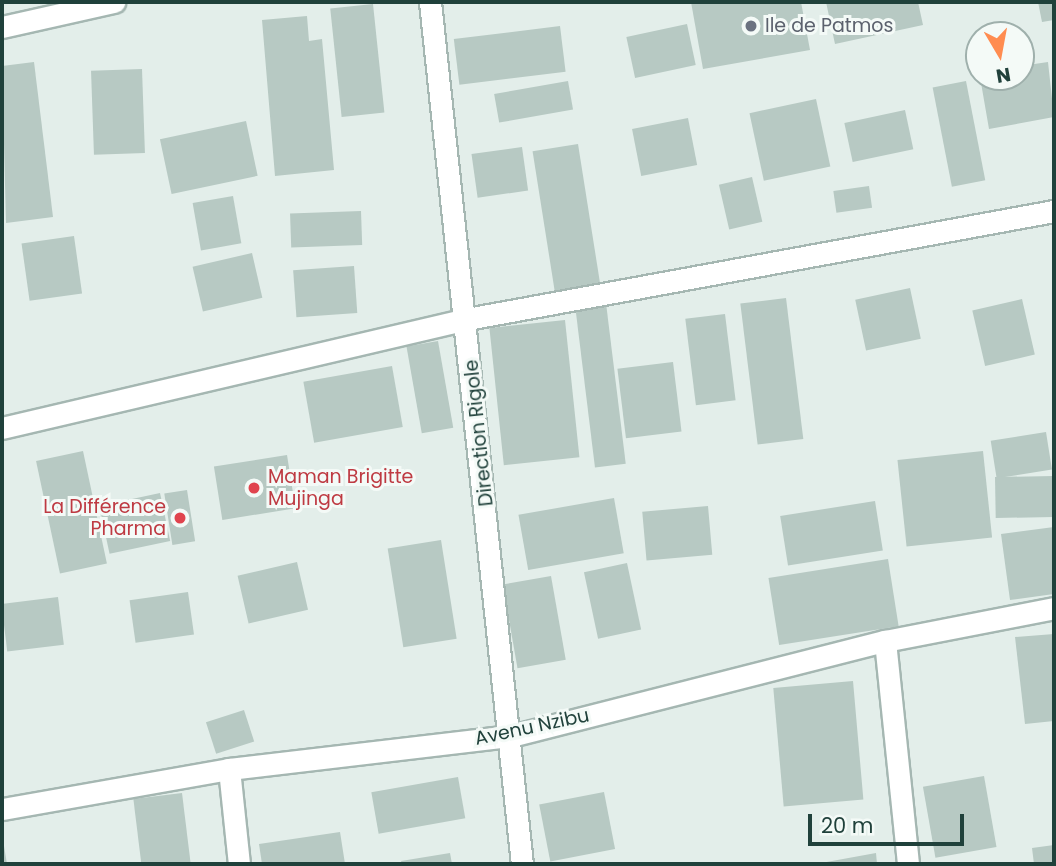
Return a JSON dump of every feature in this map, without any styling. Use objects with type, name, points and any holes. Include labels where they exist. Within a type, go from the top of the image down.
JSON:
[{"type":"street","points":[[2,27],[114,2]]},
{"type":"street","name":"Direction Rigole","points":[[430,2],[467,319],[522,864]]},
{"type":"street","points":[[2,428],[467,319],[1054,211]]},
{"type":"street","name":"Avenu Nzibu","points":[[2,809],[229,769],[511,736],[885,641],[1054,608]]},
{"type":"street","points":[[885,641],[908,864]]},
{"type":"street","points":[[229,769],[239,864]]},
{"type":"building","name":"Ile de Patmos","points":[[691,2],[801,2],[810,50],[703,69]]},
{"type":"building","points":[[826,2],[918,2],[923,25],[835,44]]},
{"type":"building","points":[[1038,2],[1054,2],[1054,20],[1042,22]]},
{"type":"building","points":[[373,4],[384,112],[342,117],[330,8]]},
{"type":"building","points":[[307,16],[309,41],[322,39],[334,170],[275,176],[262,20]]},
{"type":"building","points":[[687,24],[696,65],[635,78],[626,37]]},
{"type":"building","points":[[560,26],[566,72],[459,85],[454,39]]},
{"type":"building","points":[[34,62],[53,217],[6,223],[2,66]]},
{"type":"building","points":[[1048,62],[1054,117],[989,129],[982,91],[1035,91],[1035,64]]},
{"type":"building","points":[[142,69],[145,153],[94,155],[91,71]]},
{"type":"building","points":[[568,81],[573,110],[499,123],[494,94]]},
{"type":"building","points":[[965,81],[985,180],[952,187],[933,87]]},
{"type":"building","points":[[816,99],[830,166],[764,181],[749,113]]},
{"type":"building","points":[[905,110],[913,149],[853,162],[844,123]]},
{"type":"building","points":[[688,118],[697,165],[641,176],[632,129]]},
{"type":"building","points":[[246,121],[258,176],[172,194],[160,139]]},
{"type":"building","points":[[578,144],[601,289],[556,296],[533,151]]},
{"type":"building","points":[[522,147],[528,191],[478,198],[471,154]]},
{"type":"building","points":[[752,177],[762,222],[729,229],[719,185]]},
{"type":"building","points":[[869,186],[872,208],[836,213],[833,191]]},
{"type":"building","points":[[233,196],[241,243],[201,250],[193,203]]},
{"type":"building","points":[[361,211],[362,245],[291,247],[290,213]]},
{"type":"building","points":[[74,236],[82,293],[30,301],[22,243]]},
{"type":"building","points":[[252,253],[262,298],[203,312],[193,267]]},
{"type":"building","points":[[354,266],[357,313],[296,317],[293,270]]},
{"type":"building","points":[[910,288],[921,339],[866,351],[855,300]]},
{"type":"building","points":[[786,298],[803,439],[758,445],[740,304]]},
{"type":"building","points":[[1022,299],[1035,355],[985,366],[972,310]]},
{"type":"building","points":[[606,303],[626,464],[595,468],[575,307]]},
{"type":"building","points":[[725,314],[736,400],[696,405],[685,319]]},
{"type":"building","points":[[565,320],[579,457],[504,465],[489,328]]},
{"type":"building","points":[[438,341],[453,428],[422,433],[406,347]]},
{"type":"building","points":[[673,362],[682,431],[626,438],[617,369]]},
{"type":"building","points":[[392,366],[403,427],[314,443],[303,382]]},
{"type":"building","points":[[1046,432],[1052,470],[997,478],[991,441]]},
{"type":"building","points":[[83,451],[107,563],[60,573],[36,461]]},
{"type":"building","points":[[983,451],[992,538],[907,547],[897,460]]},
{"type":"building","name":"Maman Brigitte Mujinga","points":[[287,455],[295,508],[222,520],[214,467]]},
{"type":"building","points":[[1053,476],[1054,517],[996,518],[995,477]]},
{"type":"building","name":"La Différence Pharma","points":[[187,490],[195,541],[172,545],[164,494]]},
{"type":"building","points":[[160,493],[170,541],[110,554],[99,506]]},
{"type":"building","points":[[614,498],[624,553],[528,570],[518,515]]},
{"type":"building","points":[[875,501],[883,550],[788,565],[780,516]]},
{"type":"building","points":[[708,506],[712,555],[647,561],[642,512]]},
{"type":"building","points":[[1054,527],[1054,594],[1010,600],[1001,534]]},
{"type":"building","points":[[441,540],[457,639],[403,647],[388,548]]},
{"type":"building","points":[[888,559],[899,626],[779,645],[768,578]]},
{"type":"building","points":[[297,562],[308,610],[249,623],[238,576]]},
{"type":"building","points":[[627,563],[641,630],[598,639],[584,572]]},
{"type":"building","points":[[551,576],[566,660],[518,668],[503,585]]},
{"type":"building","points":[[188,592],[194,635],[136,643],[130,600]]},
{"type":"building","points":[[58,597],[64,645],[7,652],[2,604]]},
{"type":"building","points":[[1054,634],[1054,721],[1025,724],[1015,637]]},
{"type":"building","points":[[853,681],[863,800],[784,807],[773,688]]},
{"type":"building","points":[[244,710],[254,741],[216,754],[206,722]]},
{"type":"building","points":[[984,776],[997,847],[935,858],[923,787]]},
{"type":"building","points":[[458,777],[465,818],[379,834],[371,792]]},
{"type":"building","points":[[604,792],[615,849],[550,862],[539,805]]},
{"type":"building","points":[[182,793],[191,864],[141,864],[133,799]]},
{"type":"building","points":[[340,832],[345,864],[262,864],[259,844]]},
{"type":"building","points":[[3,840],[7,864],[2,864]]},
{"type":"building","points":[[1054,845],[1054,864],[1034,864],[1032,848]]},
{"type":"building","points":[[450,853],[452,864],[402,864],[401,861]]},
{"type":"building","points":[[876,853],[877,864],[821,864],[821,863]]},
{"type":"place","name":"Ile de Patmos","points":[[751,26]]},
{"type":"place","name":"Maman Brigitte Mujinga","points":[[254,488]]},
{"type":"place","name":"La Différence Pharma","points":[[180,518]]}]
